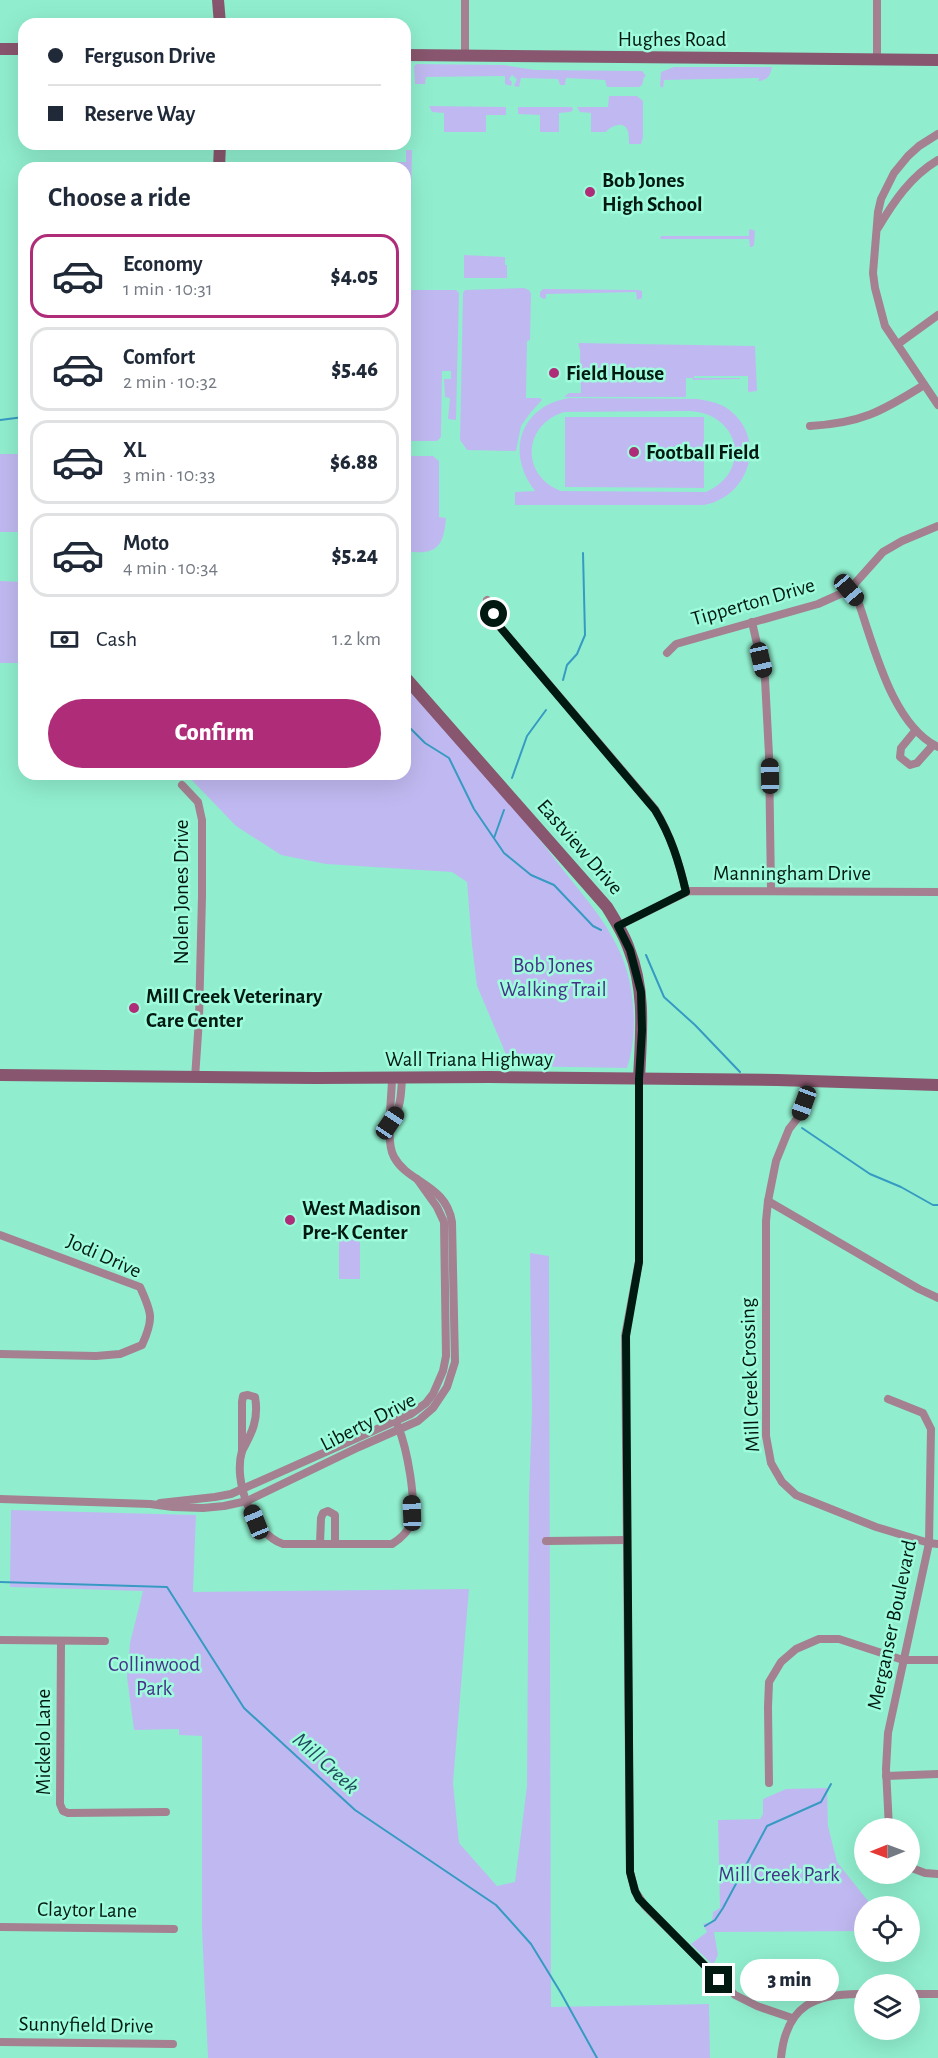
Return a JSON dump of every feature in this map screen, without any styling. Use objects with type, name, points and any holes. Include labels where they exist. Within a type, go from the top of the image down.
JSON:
[{"type":"main road","points":[[218,0],[220,18]]},
{"type":"main road","points":[[0,49],[18,49]]},
{"type":"main road","name":"Hughes Road","points":[[411,55],[938,60]]},
{"type":"main road","name":"Eastview Drive","points":[[411,684],[607,907],[618,926],[630,950],[641,992],[642,1030],[639,1079]]},
{"type":"main road","name":"Wall Triana Highway","points":[[0,1075],[195,1078],[489,1077],[938,1084]]},
{"type":"street","points":[[465,0],[465,57]]},
{"type":"street","points":[[877,0],[877,60]]},
{"type":"street","points":[[938,134],[919,146],[894,173],[881,199],[873,265],[875,288],[885,326],[938,405]]},
{"type":"street","points":[[876,231],[902,191],[924,168],[938,160]]},
{"type":"street","points":[[898,344],[938,315]]},
{"type":"street","points":[[810,426],[854,421],[893,404],[924,385]]},
{"type":"street","name":"Tipperton Drive","points":[[667,653],[676,644],[818,604],[849,590],[884,552],[902,541],[938,526]]},
{"type":"street","points":[[849,590],[858,601],[894,699],[915,731],[935,746],[917,763],[910,765],[900,757],[901,748],[915,731]]},
{"type":"street","points":[[488,600],[500,627],[655,810],[667,830],[686,892]]},
{"type":"street","points":[[752,622],[765,680],[769,755],[771,890]]},
{"type":"street","name":"Nolen Jones Drive","points":[[182,785],[198,802],[202,820],[199,1019],[195,1078]]},
{"type":"street","name":"Manningham Drive","points":[[618,926],[686,892],[711,890],[938,892]]},
{"type":"street","name":"Liberty Drive","points":[[0,1499],[203,1508],[248,1501],[418,1421],[433,1408],[447,1387],[455,1362],[451,1216],[431,1187],[417,1178],[394,1157],[390,1144],[390,1123],[401,1103],[397,1078]]},
{"type":"street","points":[[639,1079],[639,1262],[626,1336],[630,1872],[635,1891],[645,1906],[735,1995],[757,2006],[792,2018]]},
{"type":"street","name":"Mill Creek Crossing","points":[[804,1081],[804,1103],[800,1115],[789,1129],[776,1161],[766,1221],[765,1413],[771,1463],[782,1482],[796,1496],[876,1527],[933,1543]]},
{"type":"street","name":"Liberty Drive","points":[[150,1504],[215,1497],[243,1489],[411,1414],[426,1403],[438,1384],[446,1356],[444,1222],[437,1207],[417,1178]]},
{"type":"street","points":[[768,1202],[938,1298]]},
{"type":"street","name":"Jodi Drive","points":[[0,1234],[140,1287],[148,1305],[151,1325],[142,1345],[120,1354],[96,1356],[0,1354]]},
{"type":"street","points":[[242,1451],[242,1402],[243,1396],[248,1395],[255,1397],[256,1419],[238,1463],[239,1476],[256,1522],[274,1541],[283,1544],[392,1544],[401,1539],[411,1525],[411,1472],[396,1420]]},
{"type":"street","name":"Merganser Boulevard","points":[[888,1399],[923,1413],[934,1428],[931,1526],[933,1543],[903,1660],[888,1733],[886,1776],[888,1818]]},
{"type":"street","points":[[320,1544],[321,1518],[323,1513],[328,1511],[335,1515],[335,1544]]},
{"type":"street","points":[[546,1541],[627,1540]]},
{"type":"street","points":[[769,1783],[769,1682],[781,1662],[796,1649],[819,1639],[839,1640],[903,1660],[938,1660]]},
{"type":"street","points":[[0,1640],[105,1641]]},
{"type":"street","name":"Mickelo Lane","points":[[61,1641],[60,1804],[63,1810],[68,1813],[166,1812]]},
{"type":"street","points":[[886,1776],[938,1774]]},
{"type":"street","points":[[920,1871],[938,1874]]},
{"type":"street","name":"Claytor Lane","points":[[0,1927],[174,1929]]},
{"type":"street","points":[[781,2058],[784,2034],[792,2018],[814,2001],[838,1994],[854,1994]]},
{"type":"street","points":[[920,1994],[938,1994]]},
{"type":"street","name":"Sunnyfield Drive","points":[[0,2042],[172,2044]]},
{"type":"green space","points":[[416,64],[504,65],[535,70],[642,71],[646,76],[639,87],[607,87],[605,80],[566,78],[565,85],[560,85],[558,79],[521,78],[519,87],[514,86],[517,79],[512,75],[509,79],[512,82],[511,86],[505,84],[505,76],[426,77],[425,84],[415,84],[414,67]]},
{"type":"green space","points":[[674,67],[772,67],[768,77],[764,80],[758,81],[759,78],[664,80],[663,88],[660,86],[661,72]]},
{"type":"green space","points":[[609,96],[637,96],[643,101],[641,144],[629,144],[628,131],[622,125],[613,126],[606,132],[591,132],[591,113],[580,112],[577,107],[608,107]]},
{"type":"green space","points":[[429,106],[506,107],[506,115],[486,115],[486,132],[444,132],[444,113],[432,112]]},
{"type":"green space","points":[[518,107],[572,107],[573,110],[559,113],[559,132],[540,132],[540,115],[518,114]]},
{"type":"green space","points":[[406,150],[412,150],[411,208],[411,162],[406,162]]},
{"type":"green space","points":[[751,229],[755,231],[752,247],[750,247],[749,239],[660,239],[661,236],[749,236]]},
{"type":"green space","points":[[464,255],[505,257],[507,278],[464,278]]},
{"type":"green space","points":[[524,288],[531,294],[526,398],[542,400],[521,426],[516,451],[467,450],[460,440],[463,293],[465,290]]},
{"type":"green space","points":[[543,289],[638,290],[642,291],[642,298],[637,300],[636,292],[546,294],[544,299],[540,297]]},
{"type":"green space","points":[[411,290],[456,290],[459,293],[456,420],[448,419],[450,398],[445,397],[444,379],[451,379],[451,371],[442,371],[441,437],[437,441],[411,441]]},
{"type":"green space","points":[[578,343],[755,346],[757,391],[748,392],[748,376],[694,376],[694,378],[740,379],[693,380],[693,378],[686,378],[686,397],[564,397],[569,393],[581,393]]},
{"type":"green space","points":[[569,398],[698,399],[715,403],[725,407],[738,419],[747,432],[750,448],[749,463],[734,490],[704,505],[515,505],[515,492],[535,491],[521,462],[522,433],[539,411],[552,403]],"holes":[[[689,411],[706,414],[720,422],[729,432],[734,444],[735,458],[730,471],[721,483],[706,492],[561,491],[548,484],[538,474],[533,462],[534,438],[540,428],[550,418],[564,412]]]},
{"type":"green space","name":"Football Field","points":[[565,417],[704,417],[704,488],[565,487]]},
{"type":"green space","points":[[0,454],[18,454],[18,532],[0,532]]},
{"type":"green space","points":[[411,456],[433,456],[439,461],[439,517],[446,518],[445,528],[440,543],[436,547],[424,552],[411,552]]},
{"type":"green space","points":[[0,581],[18,582],[18,663],[0,663]]},
{"type":"green space","name":"Bob Jones Walking Trail","points":[[411,689],[523,820],[606,926],[624,961],[631,992],[634,1024],[627,1068],[511,1066],[477,986],[467,882],[452,872],[326,864],[281,855],[236,826],[192,780],[411,780]]},
{"type":"green space","points":[[339,1239],[360,1239],[360,1279],[339,1279]]},
{"type":"green space","name":"Collinwood Park","points":[[530,1253],[549,1256],[551,2007],[709,2004],[710,2058],[208,2058],[202,1929],[202,1736],[179,1735],[179,1729],[134,1730],[127,1677],[130,1643],[143,1591],[10,1587],[11,1510],[196,1515],[193,1592],[469,1589],[453,1783],[459,1843],[497,1886],[515,1882],[527,1786],[529,1495],[532,1411]]},
{"type":"green space","name":"Mill Creek Park","points":[[827,1788],[828,1826],[837,1862],[864,1896],[854,1896],[854,1931],[714,1932],[718,1955],[713,1965],[691,1944],[707,1932],[703,1924],[712,1922],[713,1912],[720,1908],[718,1820],[760,1819],[763,1814],[763,1799],[786,1789]]},
{"type":"waterway","points":[[0,420],[18,418]]},
{"type":"waterway","points":[[563,680],[567,665],[577,654],[585,635],[583,553]]},
{"type":"waterway","points":[[512,778],[527,736],[546,710]]},
{"type":"waterway","points":[[411,729],[425,743],[449,758],[474,809],[504,853],[531,875],[554,885],[593,926],[601,930]]},
{"type":"waterway","points":[[494,838],[504,810]]},
{"type":"waterway","points":[[646,955],[664,997],[695,1025],[740,1072]]},
{"type":"waterway","points":[[802,1128],[870,1174],[901,1187],[933,1205],[938,1205]]},
{"type":"waterway","name":"Mill Creek","points":[[0,1582],[167,1587],[244,1708],[355,1810],[496,1905],[531,1944],[597,2058]]},
{"type":"waterway","points":[[705,1926],[715,1920],[723,1908],[767,1826],[821,1802],[831,1784]]},
{"type":"place","name":"Bob Jones High School","points":[[590,192]]},
{"type":"place","name":"Field House","points":[[554,373]]},
{"type":"place","name":"Football Field","points":[[634,452]]},
{"type":"place","name":"Mill Creek Veterinary Care Center","points":[[134,1008]]},
{"type":"place","name":"West Madison Pre-K Center","points":[[290,1220]]},
{"type":"route","points":[[494,614],[500,627],[655,810],[667,830],[686,892],[618,926],[630,950],[641,992],[642,1030],[639,1079],[639,1262],[626,1336],[630,1872],[639,1899],[719,1980]]}]
